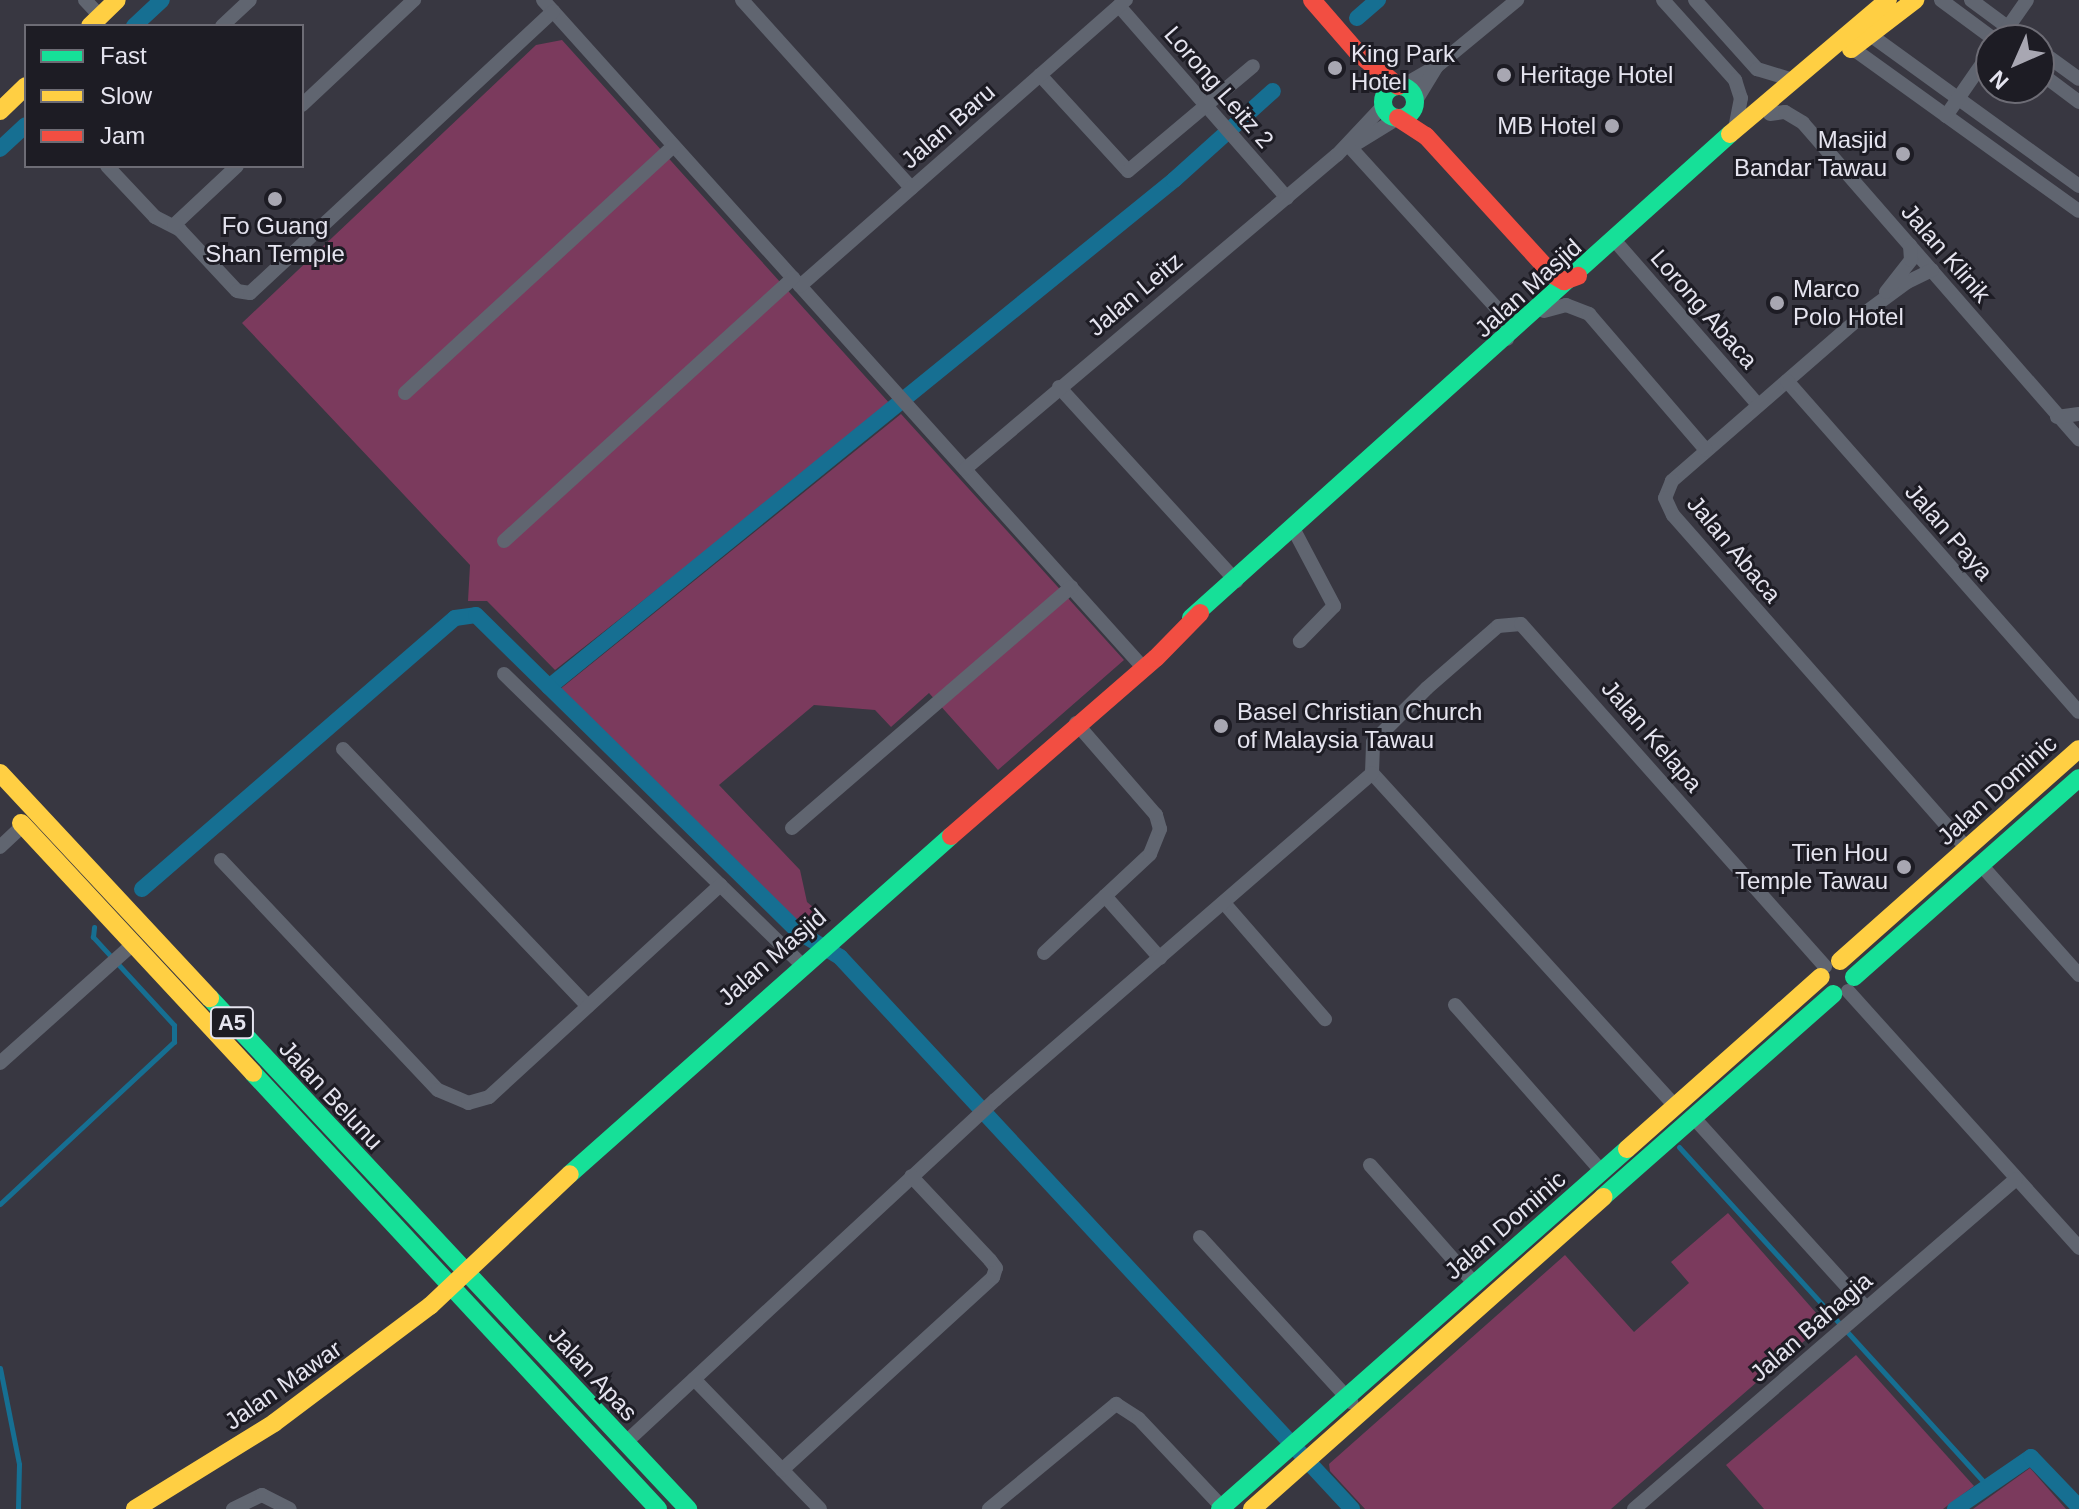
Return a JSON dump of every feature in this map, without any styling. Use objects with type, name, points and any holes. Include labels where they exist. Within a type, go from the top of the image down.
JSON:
[{"type":"main road","points":[[95,21],[117,0]]},
{"type":"main road","points":[[1312,0],[1441,153],[1553,275],[1564,281],[1578,276]]},
{"type":"main road","name":"Jalan Masjid","points":[[1119,686],[1138,662],[1200,613],[1616,242],[1735,130],[1888,0]]},
{"type":"main road","points":[[1717,149],[1770,114],[1915,0]]},
{"type":"main road","points":[[0,111],[24,88]]},
{"type":"main road","name":"Jalan Masjid","points":[[450,1287],[805,959],[1119,686],[1188,630],[1200,613]]},
{"type":"main road","name":"Jalan Dominic","points":[[1221,1508],[2079,749]]},
{"type":"main road","name":"Jalan Belunu","points":[[0,773],[464,1273]]},
{"type":"main road","name":"Jalan Dominic","points":[[1252,1509],[2079,778]]},
{"type":"main road","name":"Jalan Belunu","points":[[0,799],[24,825],[121,954],[450,1287]]},
{"type":"main road","points":[[1967,849],[1966,865],[1982,866]]},
{"type":"main road","points":[[1829,969],[1845,988]]},
{"type":"main road","points":[[1829,969],[1845,988]]},
{"type":"main road","name":"Jalan Apas","points":[[464,1273],[688,1509]]},
{"type":"main road","name":"Jalan Apas","points":[[450,1287],[658,1509]]},
{"type":"main road","name":"Jalan Mawar","points":[[146,1507],[316,1393],[450,1287]]},
{"type":"street","points":[[85,0],[95,21]]},
{"type":"street","points":[[224,24],[250,0]]},
{"type":"street","points":[[304,103],[414,0]]},
{"type":"street","points":[[742,0],[911,188]]},
{"type":"street","points":[[1337,155],[1350,147],[1437,66],[1517,0]]},
{"type":"street","points":[[1663,0],[1735,80],[1741,98],[1735,130]]},
{"type":"street","points":[[1695,0],[1757,69],[1794,80]]},
{"type":"street","points":[[1941,0],[1975,24]]},
{"type":"street","points":[[1971,0],[2004,24]]},
{"type":"street","points":[[2010,24],[2027,0]]},
{"type":"street","name":"Jalan Baru","points":[[504,541],[796,282],[911,188],[1122,3]]},
{"type":"street","name":"Lorong Leitz 2","points":[[1122,3],[1287,198]]},
{"type":"street","points":[[109,168],[155,217],[174,225],[237,291],[250,293],[548,6],[1138,662]]},
{"type":"street","points":[[1869,34],[2079,186]]},
{"type":"street","points":[[1852,48],[2079,211]]},
{"type":"street","points":[[2055,62],[2079,79]]},
{"type":"street","points":[[1040,75],[1128,171],[1253,66]]},
{"type":"street","points":[[1946,116],[1975,74]]},
{"type":"street","points":[[2055,84],[2079,102]]},
{"type":"street","points":[[1337,155],[1399,101]]},
{"type":"street","name":"Jalan Klinik","points":[[1770,114],[1785,112],[1803,123],[2079,439]]},
{"type":"street","points":[[405,393],[674,146]]},
{"type":"street","points":[[1350,147],[1502,314],[1509,327],[1507,339]]},
{"type":"street","name":"Jalan Leitz","points":[[965,469],[1337,155]]},
{"type":"street","points":[[174,225],[235,168]]},
{"type":"street","name":"Lorong Abaca","points":[[1616,242],[1758,405]]},
{"type":"street","points":[[1882,299],[1911,260],[1910,245]]},
{"type":"street","points":[[1882,299],[1932,270]]},
{"type":"street","name":"Jalan Abaca","points":[[1882,299],[1672,481],[1668,507],[1967,849]]},
{"type":"street","points":[[1537,313],[1566,305],[1589,314],[1706,450]]},
{"type":"street","name":"Jalan Paya","points":[[1787,381],[2079,712]]},
{"type":"street","points":[[1059,387],[1236,581]]},
{"type":"street","points":[[2057,417],[2079,414]]},
{"type":"street","points":[[1294,530],[1334,606],[1300,641]]},
{"type":"street","points":[[792,828],[1071,587]]},
{"type":"street","name":"Jalan Kelapa","points":[[1372,773],[1373,742],[1427,688],[1498,626],[1521,624],[1829,969]]},
{"type":"street","points":[[504,674],[720,885],[805,959]]},
{"type":"street","points":[[1044,953],[1150,854],[1160,829],[1156,815],[1076,723]]},
{"type":"street","points":[[343,749],[588,1006]]},
{"type":"street","points":[[625,1443],[977,1116],[1372,773],[1676,1107]]},
{"type":"street","points":[[0,847],[24,825]]},
{"type":"street","points":[[221,860],[438,1090],[458,1101],[489,1097],[720,885]]},
{"type":"street","points":[[1982,866],[2079,975]]},
{"type":"street","points":[[1105,896],[1160,958]]},
{"type":"street","points":[[1224,903],[1325,1019]]},
{"type":"street","points":[[0,1063],[121,954]]},
{"type":"street","points":[[1845,988],[2079,1248]]},
{"type":"street","points":[[1455,1005],[1602,1172]]},
{"type":"street","points":[[1694,1118],[1863,1312]]},
{"type":"street","points":[[1370,1165],[1475,1284]]},
{"type":"street","points":[[782,1470],[993,1277],[996,1268],[990,1260],[911,1176]]},
{"type":"street","name":"Jalan Bahagia","points":[[1634,1509],[2016,1179]]},
{"type":"street","points":[[1200,1237],[1361,1413]]},
{"type":"street","points":[[694,1379],[820,1509]]},
{"type":"street","points":[[989,1509],[1116,1404],[1139,1419],[1221,1508]]},
{"type":"street","points":[[233,1509],[262,1495],[290,1509]]},
{"type":"shaded area","points":[[562,40],[891,405],[555,670],[487,601],[468,601],[470,565],[242,323],[536,45]]},
{"type":"shaded area","points":[[901,414],[1124,660],[998,770],[929,693],[891,727],[875,710],[814,705],[719,785],[800,870],[807,902],[826,918],[816,926],[802,926],[559,690]]},
{"type":"shaded area","points":[[1728,1213],[1825,1323],[1611,1509],[1365,1509],[1330,1471],[1329,1464],[1565,1255],[1634,1332],[1689,1283],[1671,1262]]},
{"type":"shaded area","points":[[1856,1355],[1974,1486],[1943,1509],[1764,1509],[1726,1465]]},
{"type":"shaded area","points":[[2030,1468],[2066,1509],[1973,1509]]},
{"type":"waterway","points":[[136,24],[162,0]]},
{"type":"waterway","points":[[1357,18],[1378,0]]},
{"type":"waterway","points":[[549,687],[1174,180],[1273,91]]},
{"type":"waterway","points":[[0,149],[24,127]]},
{"type":"waterway","points":[[142,889],[455,618],[476,615],[800,933],[840,957],[1352,1509]]},
{"type":"waterway","points":[[0,1204],[174,1042],[174,1025],[93,937],[94,927]]},
{"type":"waterway","points":[[1679,1147],[1987,1486]]},
{"type":"waterway","points":[[0,1368],[19,1464],[18,1509]]},
{"type":"waterway","points":[[1955,1509],[2031,1457],[2079,1507]]},
{"type":"traffic: fast","points":[[1399,86],[1410,91],[1415,102],[1410,113],[1399,118],[1388,113],[1383,102],[1388,91],[1399,86]]},
{"type":"traffic: fast","points":[[1191,618],[1730,134]]},
{"type":"traffic: fast","points":[[1854,977],[2079,778]]},
{"type":"traffic: fast","points":[[570,1174],[951,836]]},
{"type":"traffic: fast","points":[[1603,1197],[1833,994]]},
{"type":"traffic: fast","points":[[210,998],[688,1509]]},
{"type":"traffic: fast","points":[[253,1073],[658,1509]]},
{"type":"traffic: fast","points":[[1220,1509],[1627,1149]]},
{"type":"traffic: slow","points":[[92,24],[117,0]]},
{"type":"traffic: slow","points":[[1730,134],[1888,0]]},
{"type":"traffic: slow","points":[[1851,49],[1915,0]]},
{"type":"traffic: slow","points":[[0,111],[24,88]]},
{"type":"traffic: slow","points":[[1840,961],[2079,749]]},
{"type":"traffic: slow","points":[[0,773],[210,998]]},
{"type":"traffic: slow","points":[[21,823],[253,1073]]},
{"type":"traffic: slow","points":[[1627,1149],[1821,977]]},
{"type":"traffic: slow","points":[[135,1509],[274,1423],[430,1306],[570,1174]]},
{"type":"traffic: slow","points":[[1252,1509],[1603,1197]]},
{"type":"traffic: jam","points":[[1312,0],[1358,53],[1398,86]]},
{"type":"traffic: jam","points":[[1398,118],[1426,136],[1553,275],[1564,281],[1578,276]]},
{"type":"traffic: jam","points":[[951,836],[1156,658],[1200,613]]},
{"type":"place","name":"King Park Hotel","points":[[1335,68]]},
{"type":"place","name":"Heritage Hotel","points":[[1504,75]]},
{"type":"place","name":"MB Hotel","points":[[1612,126]]},
{"type":"place","name":"Masjid Bandar Tawau","points":[[1903,154]]},
{"type":"place","name":"Fo Guang Shan Temple","points":[[275,199]]},
{"type":"place","name":"Marco Polo Hotel","points":[[1777,303]]},
{"type":"place","name":"Basel Christian Church of Malaysia Tawau","points":[[1221,726]]},
{"type":"place","name":"Tien Hou Temple Tawau","points":[[1904,867]]}]
